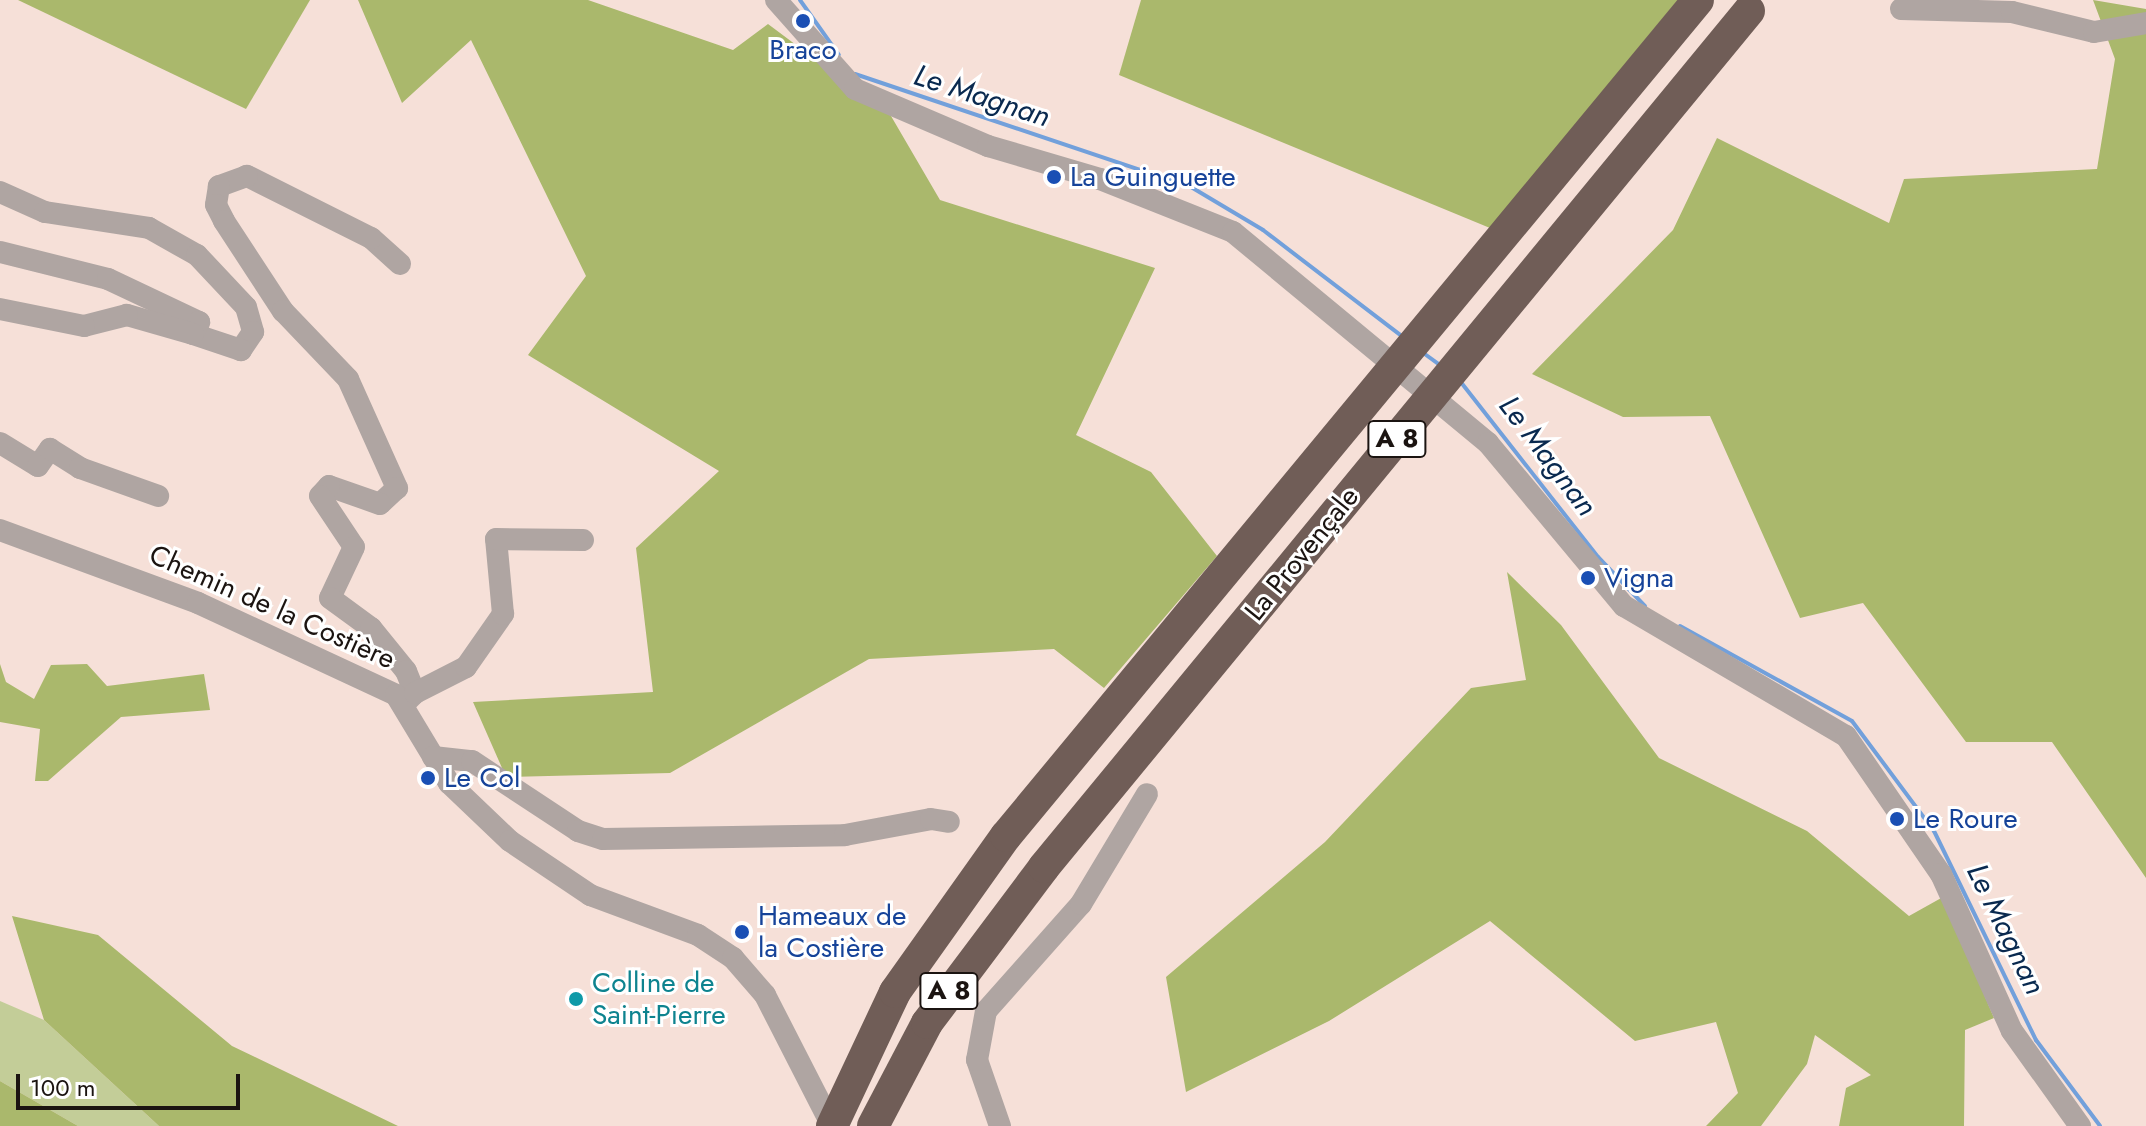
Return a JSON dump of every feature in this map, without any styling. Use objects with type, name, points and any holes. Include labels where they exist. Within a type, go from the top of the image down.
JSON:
[{"type":"highway","name":"La Provençale","points":[[832,1126],[895,992],[1006,836],[1698,0]]},
{"type":"highway","name":"La Provençale","points":[[873,1126],[927,1023],[1044,867],[1754,5]]},
{"type":"street","points":[[776,0],[855,89],[988,146],[1143,194],[1233,232],[1488,443],[1624,606],[1846,736],[1941,874],[2012,1031],[2080,1126]]},
{"type":"street","points":[[1901,9],[2012,12],[2094,32],[2146,23]]},
{"type":"street","points":[[0,176],[45,212]]},
{"type":"street","points":[[400,264],[371,238],[247,176],[219,186],[216,205],[224,221],[283,311],[348,379],[397,488],[380,504],[329,486],[320,496],[354,547],[330,598],[384,642],[410,698],[466,667],[503,614],[495,549],[501,535],[539,545],[583,540]]},
{"type":"street","points":[[0,192],[45,212],[149,228],[197,255],[246,307],[253,332],[241,350],[127,315],[84,326],[0,309]]},
{"type":"street","points":[[0,252],[155,298],[199,322],[193,334]]},
{"type":"street","points":[[0,443],[38,466],[50,449],[80,468],[158,496]]},
{"type":"street","name":"Chemin de la Costière","points":[[0,530],[198,603],[410,698],[433,757],[471,807],[566,882],[698,935],[733,958],[765,995],[832,1126]]},
{"type":"street","points":[[433,757],[472,761],[578,831],[603,839],[845,835],[931,819],[949,822]]},
{"type":"street","points":[[1000,1126],[977,1060],[986,1011],[1081,904],[1147,794]]},
{"type":"green space","points":[[18,0],[310,0],[246,109]]},
{"type":"green space","points":[[358,0],[588,0],[733,50],[768,24],[891,116],[940,200],[1155,268],[1076,435],[1151,472],[1217,556],[1104,688],[1054,649],[869,659],[670,773],[506,777],[473,702],[653,692],[636,548],[719,471],[528,355],[586,276],[471,40],[402,103]]},
{"type":"green space","points":[[1141,0],[1678,0],[1490,228],[1119,75]]},
{"type":"green space","points":[[2093,0],[2146,9],[2146,878],[2052,742],[1966,742],[1863,603],[1800,618],[1710,416],[1623,417],[1532,374],[1673,230],[1717,138],[1889,223],[1904,179],[2097,169],[2115,59]]},
{"type":"green space","points":[[1507,572],[1561,625],[1659,758],[1807,831],[1909,916],[1943,897],[1994,1018],[1965,1030],[1964,1126],[1839,1126],[1846,1088],[1871,1075],[1815,1035],[1807,1064],[1761,1126],[1706,1126],[1738,1093],[1716,1022],[1635,1041],[1490,921],[1329,1021],[1186,1092],[1166,977],[1325,842],[1471,688],[1526,680]]},
{"type":"green space","points":[[0,664],[6,682],[34,699],[51,665],[87,664],[107,686],[204,674],[210,710],[121,717],[48,781],[35,781],[40,729],[0,722]]},
{"type":"green space","points":[[12,916],[98,935],[232,1046],[398,1126],[159,1126],[44,1020]]},
{"type":"green space","points":[[0,1001],[44,1020],[159,1126],[78,1126],[0,1081]]},
{"type":"green space","points":[[0,1081],[78,1126],[0,1126]]},
{"type":"waterway","name":"Le Magnan","points":[[800,0],[839,55]]},
{"type":"waterway","points":[[855,74],[1191,187],[1263,230],[1403,337]]},
{"type":"waterway","name":"Le Magnan","points":[[1422,352],[1441,366]]},
{"type":"waterway","name":"Le Magnan","points":[[1460,381],[1598,557],[1645,606]]},
{"type":"waterway","name":"Le Magnan","points":[[1680,626],[1852,721],[1934,831],[2036,1040],[2100,1126]]},
{"type":"place","name":"Braco","points":[[803,21]]},
{"type":"place","name":"La Guinguette","points":[[1054,177]]},
{"type":"place","name":"Vigna","points":[[1588,578]]},
{"type":"place","name":"Le Col","points":[[428,778]]},
{"type":"place","name":"Le Roure","points":[[1897,819]]},
{"type":"place","name":"Hameaux de la Costière","points":[[742,932]]},
{"type":"place","name":"Colline de Saint-Pierre","points":[[576,999]]}]
